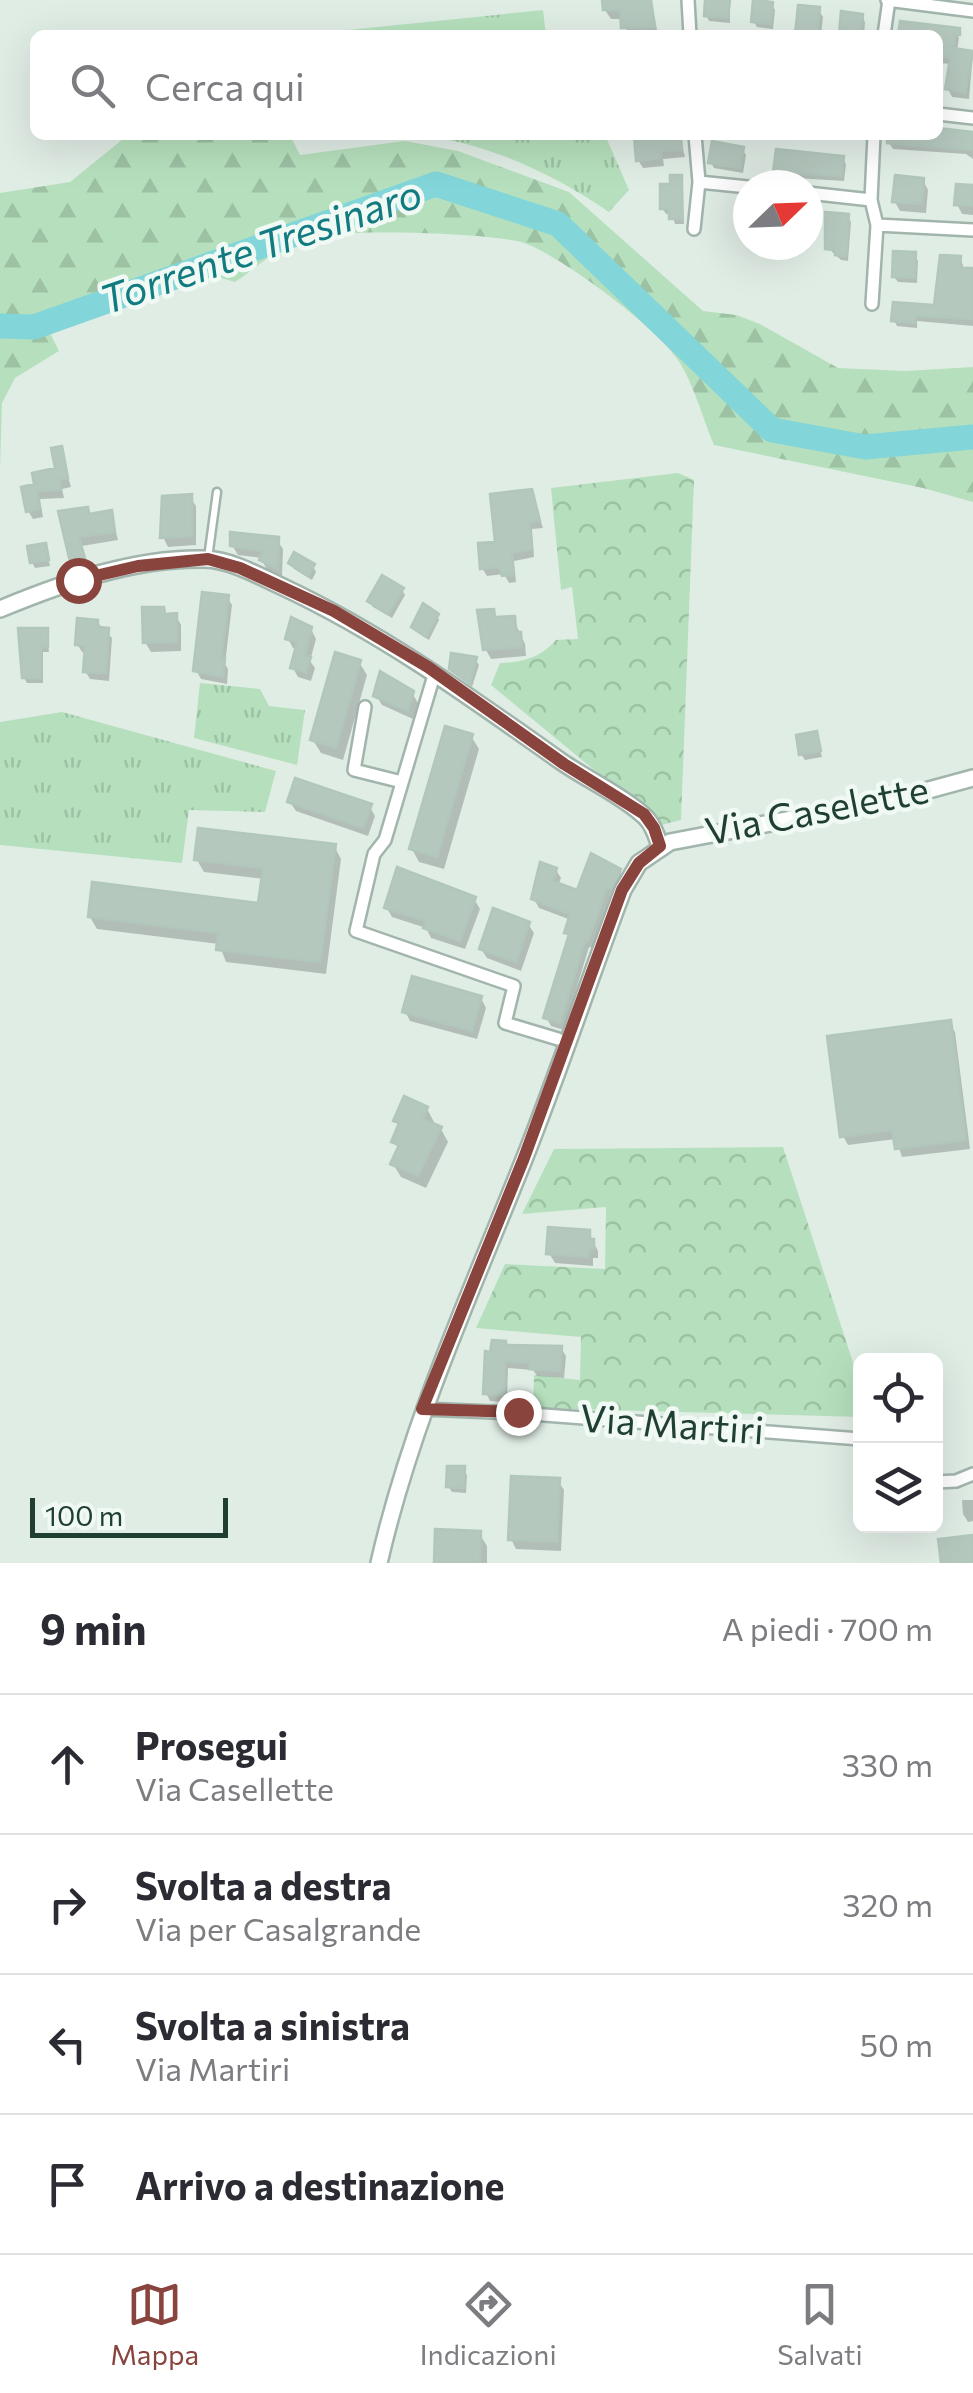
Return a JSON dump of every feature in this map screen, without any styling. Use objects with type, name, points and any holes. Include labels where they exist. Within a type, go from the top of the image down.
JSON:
[{"type":"street","points":[[688,0],[690,30]]},
{"type":"street","points":[[885,30],[888,0],[973,11]]},
{"type":"street","points":[[943,115],[973,118]]},
{"type":"street","points":[[694,229],[696,140]]},
{"type":"street","points":[[872,304],[877,225],[870,200],[874,140]]},
{"type":"street","points":[[698,182],[733,186]]},
{"type":"street","points":[[823,195],[870,200]]},
{"type":"street","points":[[877,225],[973,230]]},
{"type":"street","points":[[0,609],[78,580],[122,569],[208,559],[240,568],[334,611],[436,672],[564,764],[644,814],[654,828],[660,846],[639,863],[622,890],[524,1158],[422,1409],[379,1563]]},
{"type":"street","points":[[436,672],[385,840],[374,854],[356,930],[514,986],[504,1023],[558,1039]]},
{"type":"street","points":[[365,707],[354,770],[402,782]]},
{"type":"street","name":"Via Caselette","points":[[660,846],[892,800],[973,778]]},
{"type":"street","name":"Via Martiri","points":[[422,1409],[518,1412],[853,1437]]},
{"type":"street","points":[[943,1482],[973,1474]]},
{"type":"lane","points":[[208,559],[217,492]]},
{"type":"green space","points":[[543,10],[545,30],[348,30]]},
{"type":"green space","points":[[122,140],[292,140],[300,155],[405,141],[458,151],[569,192],[703,311],[736,315],[760,324],[838,368],[905,371],[973,367],[973,502],[714,445],[678,360],[650,330],[586,279],[527,244],[413,233],[343,233],[299,239],[235,282],[207,274],[50,333],[59,351],[15,378],[2,403],[0,469],[0,193],[70,182]]},
{"type":"green space","points":[[448,140],[607,140],[629,190],[609,212],[540,172]]},
{"type":"green space","points":[[678,473],[694,480],[681,820],[661,825],[491,685],[500,663],[531,658],[556,640],[578,639],[572,587],[561,590],[551,488]]},
{"type":"green space","points":[[200,683],[260,689],[269,706],[305,710],[297,765],[194,738]]},
{"type":"green space","points":[[62,712],[276,771],[265,812],[189,810],[182,863],[0,845],[0,722]]},
{"type":"green space","points":[[783,1147],[853,1362],[853,1417],[533,1408],[534,1375],[580,1380],[581,1337],[476,1328],[505,1264],[605,1269],[606,1207],[522,1214],[554,1149]]},
{"type":"building","points":[[602,0],[651,0],[655,27],[621,28],[620,10],[603,10]]},
{"type":"building","points":[[705,0],[730,0],[728,18],[704,16]]},
{"type":"building","points":[[753,0],[773,2],[771,24],[751,22]]},
{"type":"building","points":[[798,5],[820,7],[818,30],[796,30]]},
{"type":"building","points":[[841,11],[863,14],[861,30],[839,30]]},
{"type":"building","points":[[900,21],[960,28],[953,48],[973,51],[965,93],[945,89],[950,58],[943,57],[943,30],[899,30]]},
{"type":"building","points":[[943,129],[973,132],[973,150],[887,143],[943,140]]},
{"type":"building","points":[[634,140],[681,140],[682,150],[660,151],[661,158],[636,161]]},
{"type":"building","points":[[712,141],[744,147],[740,168],[708,163]]},
{"type":"building","points":[[776,149],[844,156],[842,176],[823,175],[823,170],[773,170]]},
{"type":"building","points":[[670,175],[682,175],[682,219],[669,219],[669,209],[660,209],[660,184],[670,184]]},
{"type":"building","points":[[895,175],[924,178],[922,204],[892,202]]},
{"type":"building","points":[[956,184],[973,185],[973,206],[954,205]]},
{"type":"building","points":[[825,212],[849,214],[846,256],[825,249]]},
{"type":"building","points":[[893,251],[916,252],[915,278],[892,277]]},
{"type":"building","points":[[940,255],[961,256],[960,268],[973,268],[973,319],[915,316],[915,323],[891,321],[893,302],[934,305]]},
{"type":"building","points":[[62,446],[68,478],[59,480],[61,490],[37,491],[40,509],[26,512],[21,487],[34,484],[32,473],[55,468],[51,448]]},
{"type":"building","points":[[532,489],[540,521],[529,522],[532,549],[512,553],[513,575],[502,576],[499,567],[480,569],[478,543],[495,542],[490,494]]},
{"type":"building","points":[[192,494],[192,536],[160,538],[162,496]]},
{"type":"building","points":[[88,507],[89,514],[112,510],[115,532],[79,537],[86,562],[71,566],[58,511]]},
{"type":"building","points":[[230,532],[279,537],[278,569],[259,560],[263,551],[230,546]]},
{"type":"building","points":[[46,543],[49,560],[30,563],[27,546]]},
{"type":"building","points":[[294,552],[315,564],[308,576],[288,563]]},
{"type":"building","points":[[382,575],[404,588],[388,614],[367,601]]},
{"type":"building","points":[[202,592],[229,595],[221,658],[225,658],[223,677],[193,671]]},
{"type":"building","points":[[423,603],[439,614],[426,637],[411,627]]},
{"type":"building","points":[[142,607],[164,607],[165,614],[177,613],[177,642],[143,643]]},
{"type":"building","points":[[494,609],[495,617],[515,616],[522,647],[483,650],[477,610]]},
{"type":"building","points":[[291,617],[312,627],[305,655],[311,657],[306,672],[290,668],[297,642],[285,639]]},
{"type":"building","points":[[77,618],[98,620],[98,627],[109,628],[106,673],[83,672],[85,646],[75,645]]},
{"type":"building","points":[[18,628],[48,628],[48,647],[41,647],[41,678],[22,678]]},
{"type":"building","points":[[335,652],[361,660],[336,748],[310,740]]},
{"type":"building","points":[[451,653],[477,657],[470,684],[449,669]]},
{"type":"building","points":[[380,671],[414,691],[408,711],[373,696]]},
{"type":"building","points":[[445,726],[473,734],[437,857],[409,849]]},
{"type":"building","points":[[817,731],[821,751],[799,755],[796,735]]},
{"type":"building","points":[[295,778],[372,804],[363,828],[287,802]]},
{"type":"building","points":[[198,828],[336,844],[320,962],[216,950],[218,933],[88,917],[92,882],[258,903],[263,868],[194,860]]},
{"type":"building","points":[[591,853],[621,869],[611,889],[607,887],[588,941],[585,940],[560,1023],[543,1018],[569,934],[564,933],[570,914],[531,899],[540,862],[557,868],[553,881],[577,890]]},
{"type":"building","points":[[397,867],[476,897],[460,941],[423,928],[426,921],[384,908]]},
{"type":"building","points":[[493,908],[530,922],[516,962],[479,949]]},
{"type":"building","points":[[412,976],[482,996],[472,1031],[402,1012]]},
{"type":"building","points":[[951,1020],[966,1140],[895,1149],[892,1130],[840,1137],[827,1036]]},
{"type":"building","points":[[404,1096],[428,1107],[423,1119],[442,1127],[418,1176],[390,1164],[399,1145],[391,1142],[399,1123],[393,1121]]},
{"type":"building","points":[[548,1227],[590,1230],[594,1249],[589,1249],[588,1257],[546,1254]]},
{"type":"building","points":[[492,1340],[506,1341],[506,1345],[562,1346],[560,1371],[529,1369],[530,1363],[505,1361],[504,1395],[483,1394],[485,1351],[490,1352]]},
{"type":"building","points":[[447,1466],[465,1466],[464,1488],[446,1487]]},
{"type":"building","points":[[511,1476],[560,1478],[557,1542],[508,1540]]},
{"type":"building","points":[[435,1529],[481,1531],[480,1563],[434,1563]]},
{"type":"building","points":[[973,1535],[973,1563],[941,1563],[938,1539]]},
{"type":"waterway","name":"Torrente Tresinaro","points":[[0,326],[34,327],[436,184],[558,224],[772,430],[865,447],[973,437]]},
{"type":"route","points":[[78,580],[138,566],[208,559],[240,568],[334,611],[428,667],[564,764],[644,814],[654,828],[660,846],[639,863],[622,890],[524,1158],[422,1409],[518,1412]]}]
